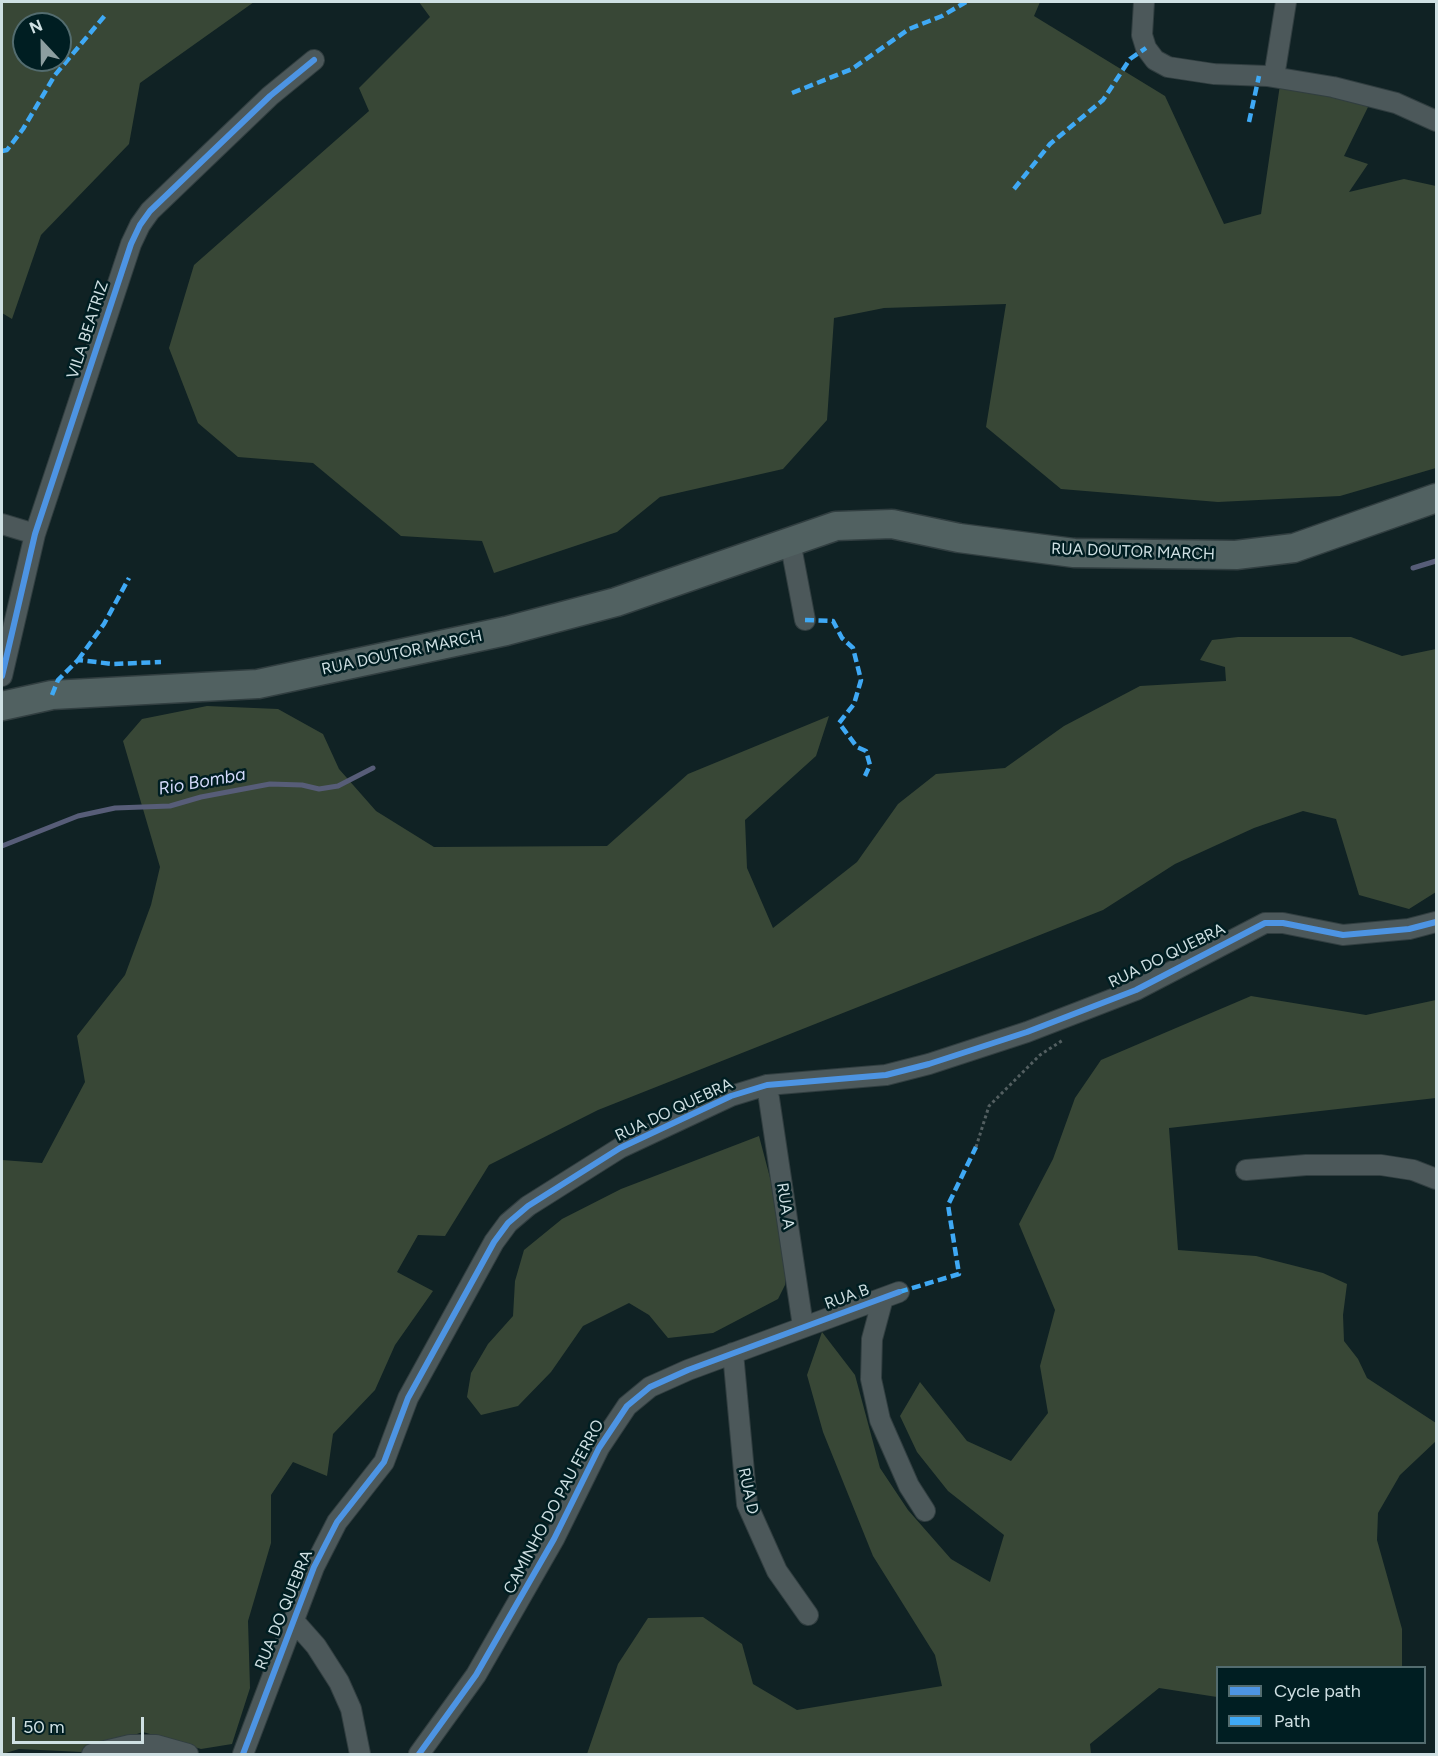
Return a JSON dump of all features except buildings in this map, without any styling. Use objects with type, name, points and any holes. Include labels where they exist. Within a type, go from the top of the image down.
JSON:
[{"type":"main road","name":"RUA DOUTOR MARCH","points":[[2,706],[52,695],[269,681],[506,631],[616,602],[836,525],[892,524],[959,538],[1074,553],[1245,554],[1294,548],[1437,498]]},
{"type":"street","points":[[1144,2],[1142,35],[1146,48],[1155,60],[1168,67],[1202,73],[1274,77],[1373,96],[1437,121]]},
{"type":"street","points":[[1274,77],[1286,2]]},
{"type":"street","name":"VILA BEATRIZ","points":[[2,676],[35,534],[130,244],[150,211],[261,105],[314,60]]},
{"type":"street","points":[[2,524],[35,534]]},
{"type":"street","points":[[790,541],[805,620]]},
{"type":"street","name":"RUA DO QUEBRA","points":[[243,1755],[314,1567],[337,1522],[384,1462],[408,1398],[494,1242],[508,1223],[528,1206],[621,1148],[731,1096],[767,1085],[875,1077],[929,1064],[1027,1032],[1136,990],[1265,923],[1283,923],[1343,934],[1409,929],[1437,922]]},
{"type":"street","name":"RUA A","points":[[767,1085],[803,1326]]},
{"type":"street","points":[[1246,1170],[1306,1165],[1381,1165],[1413,1170],[1437,1179]]},
{"type":"street","name":"RUA B","points":[[803,1326],[891,1295],[872,1339],[871,1379],[880,1420],[909,1486],[925,1510]]},
{"type":"street","name":"CAMINHO DO PAU FERRO","points":[[418,1755],[476,1675],[554,1539],[599,1448],[627,1406],[650,1387],[803,1326]]},
{"type":"street","name":"RUA D","points":[[733,1353],[747,1504],[777,1571],[807,1615]]},
{"type":"street","name":"RUA DO QUEBRA","points":[[293,1620],[316,1646],[339,1682],[351,1709],[360,1755]]},
{"type":"street","points":[[92,1755],[130,1745],[156,1745],[188,1755]]},
{"type":"path","points":[[976,1147],[989,1106],[1040,1055],[1069,1036]]},
{"type":"green space","points":[[2,2],[254,2],[140,83],[129,144],[41,235],[12,319],[2,313]]},
{"type":"green space","points":[[419,2],[1040,2],[1034,16],[1165,96],[1224,224],[1261,214],[1281,78],[1369,105],[1344,156],[1368,164],[1349,192],[1404,179],[1436,186],[1436,468],[1340,496],[1218,502],[1061,489],[986,427],[1006,304],[884,308],[834,318],[827,420],[783,469],[660,497],[617,532],[494,573],[482,541],[401,536],[313,463],[238,457],[198,423],[169,348],[194,265],[369,111],[359,88],[430,17]]},
{"type":"green space","points":[[1238,637],[1351,637],[1402,656],[1436,649],[1436,892],[1409,909],[1359,895],[1336,819],[1303,811],[1254,828],[1175,864],[1103,910],[598,1110],[489,1165],[445,1236],[418,1235],[397,1272],[433,1291],[395,1345],[375,1390],[333,1434],[327,1476],[293,1462],[271,1495],[271,1543],[248,1621],[250,1688],[232,1744],[201,1749],[143,1732],[82,1752],[19,1749],[2,1754],[2,1160],[42,1163],[85,1082],[77,1036],[125,975],[151,905],[160,867],[123,741],[142,719],[207,706],[278,709],[323,734],[339,769],[376,811],[434,847],[607,846],[688,774],[829,716],[816,756],[745,820],[747,868],[773,928],[857,862],[898,804],[936,774],[1005,768],[1064,726],[1140,686],[1226,681],[1225,667],[1200,660],[1212,640]]},
{"type":"green space","points":[[1251,996],[1366,1015],[1436,1000],[1436,1098],[1169,1128],[1178,1250],[1256,1256],[1323,1273],[1347,1284],[1343,1315],[1344,1341],[1358,1359],[1367,1378],[1436,1423],[1436,1441],[1400,1475],[1378,1513],[1377,1540],[1402,1629],[1402,1666],[1216,1666],[1216,1697],[1159,1688],[1090,1744],[1091,1754],[587,1754],[618,1664],[648,1618],[703,1617],[742,1644],[753,1684],[797,1710],[942,1686],[935,1655],[873,1556],[823,1432],[807,1375],[822,1332],[855,1375],[880,1468],[908,1510],[951,1559],[990,1582],[1004,1535],[948,1491],[917,1452],[900,1416],[920,1382],[967,1441],[1011,1461],[1048,1413],[1040,1366],[1055,1310],[1019,1224],[1053,1159],[1075,1098],[1101,1060]]},
{"type":"green space","points":[[759,1136],[787,1242],[785,1285],[778,1299],[713,1333],[668,1338],[649,1315],[629,1303],[583,1326],[551,1372],[518,1406],[481,1415],[467,1397],[471,1373],[488,1344],[513,1316],[515,1281],[524,1250],[562,1219],[621,1189]]},
{"type":"waterway","name":"Rio Bomba","points":[[1413,568],[1436,561]]},
{"type":"waterway","name":"Rio Bomba","points":[[2,846],[78,816],[115,808],[170,806],[201,797],[270,784],[302,785],[319,789],[338,786],[373,768]]},
{"type":"marked path","points":[[792,93],[852,69],[909,29],[942,16],[966,2]]},
{"type":"marked path","points":[[2,151],[7,150],[23,129],[55,75],[107,13]]},
{"type":"marked path","points":[[1014,189],[1050,144],[1103,100],[1130,59],[1146,48]]},
{"type":"marked path","points":[[1249,122],[1259,76]]},
{"type":"marked path","points":[[78,660],[104,624],[129,578]]},
{"type":"marked path","points":[[805,620],[833,621],[842,638],[853,648],[861,680],[854,704],[839,723],[857,747],[866,751],[870,765],[865,776]]},
{"type":"marked path","points":[[52,695],[58,680],[78,660],[113,664],[161,662]]},
{"type":"marked path","points":[[899,1292],[959,1274],[948,1205],[976,1147]]},
{"type":"cycle path","points":[[2,676],[35,534],[131,244],[140,225],[150,211],[270,96],[314,60]]},
{"type":"cycle path","points":[[243,1754],[314,1567],[337,1522],[384,1462],[408,1398],[494,1242],[508,1223],[528,1206],[620,1148],[731,1096],[767,1085],[886,1075],[929,1064],[1027,1032],[1136,990],[1265,923],[1283,923],[1343,935],[1409,929],[1436,922]]},
{"type":"cycle path","points":[[419,1754],[476,1675],[554,1539],[599,1448],[627,1406],[650,1387],[688,1370],[899,1292]]}]
